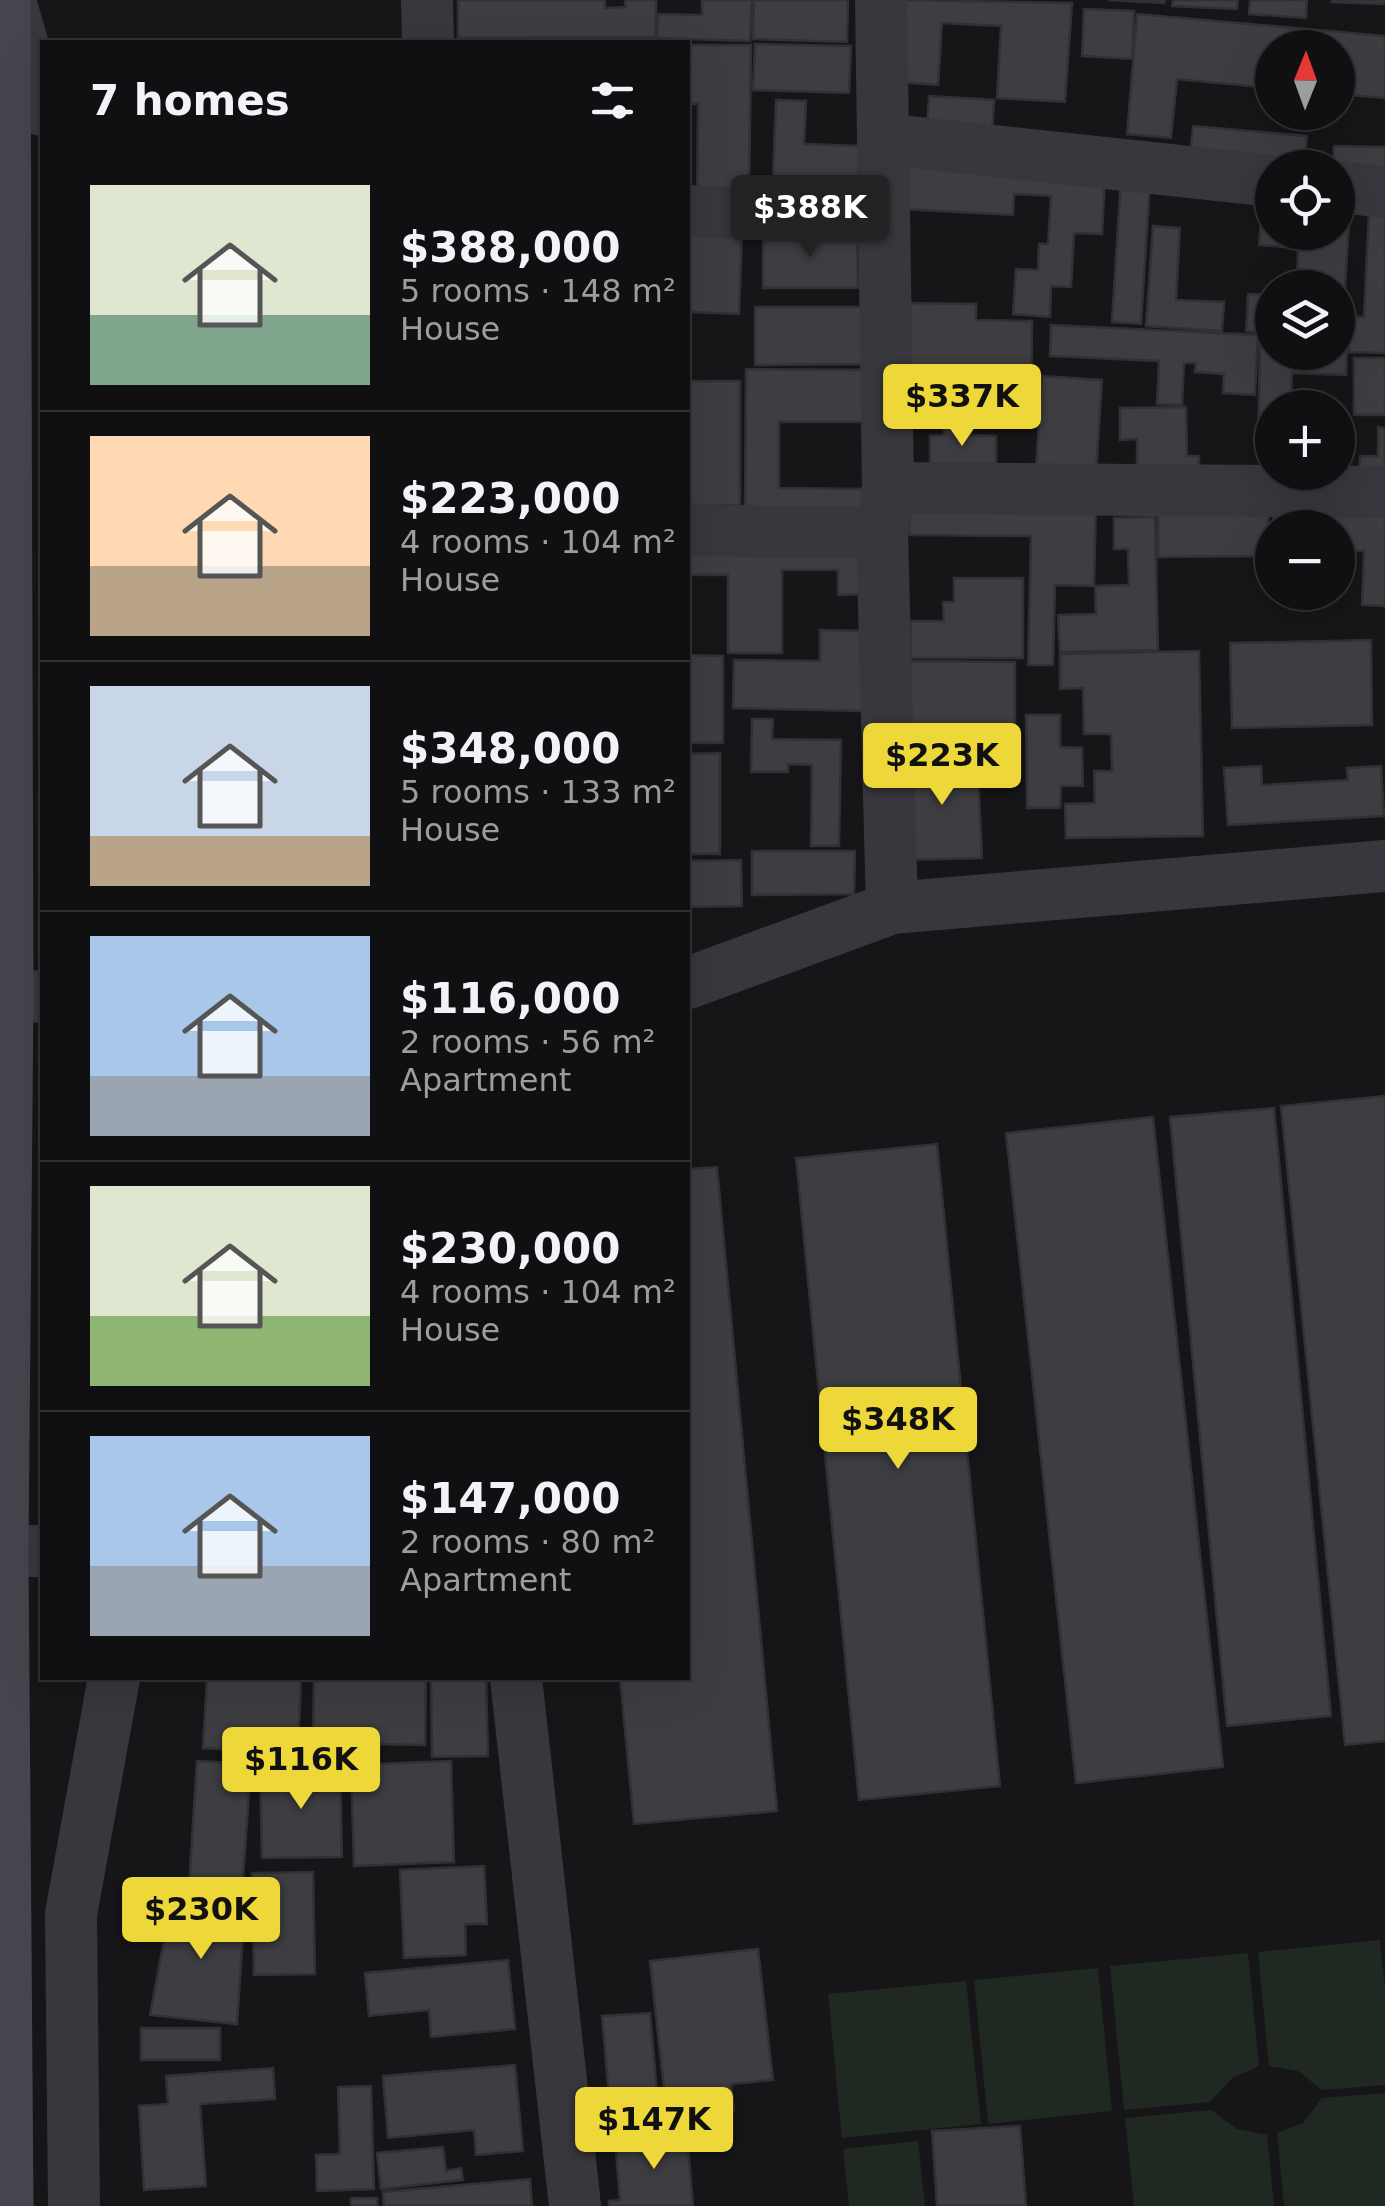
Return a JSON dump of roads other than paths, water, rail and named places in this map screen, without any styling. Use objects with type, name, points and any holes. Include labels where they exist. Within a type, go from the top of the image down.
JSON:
[{"type":"street","points":[[6,0],[40,104]]},
{"type":"street","points":[[6,0],[24,995],[1,1550],[6,2206]]},
{"type":"street","points":[[428,0],[428,40]]},
{"type":"street","points":[[881,0],[892,908]]},
{"type":"street","points":[[884,139],[1255,178]]},
{"type":"street","points":[[1355,189],[1385,192]]},
{"type":"street","points":[[690,211],[882,220]]},
{"type":"street","points":[[690,530],[885,510],[1385,492]]},
{"type":"street","points":[[690,982],[892,908],[1385,866]]},
{"type":"street","points":[[1,1550],[40,1550]]},
{"type":"street","points":[[74,2206],[72,1914],[114,1680]]},
{"type":"street","points":[[516,1680],[575,2206]]}]
